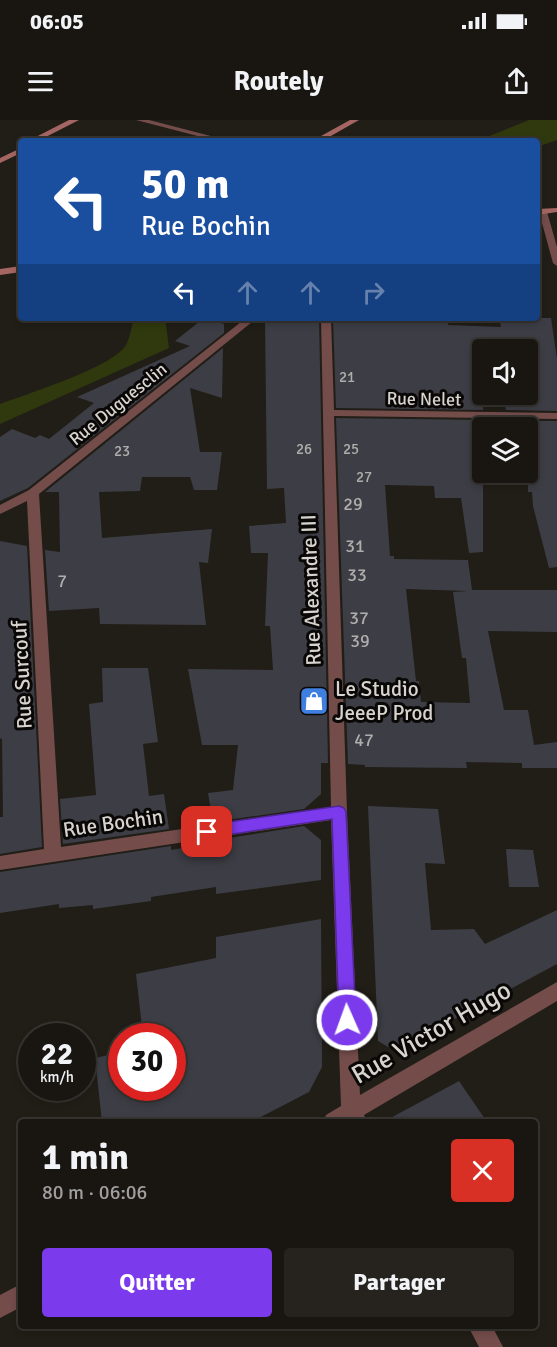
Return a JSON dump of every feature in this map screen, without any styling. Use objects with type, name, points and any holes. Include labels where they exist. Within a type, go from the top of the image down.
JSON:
[{"type":"main road","points":[[38,138],[75,120]]},
{"type":"main road","points":[[46,138],[82,120]]},
{"type":"main road","points":[[322,138],[356,120]]},
{"type":"main road","points":[[0,159],[18,150]]},
{"type":"main road","points":[[540,212],[557,210]]},
{"type":"main road","points":[[0,272],[18,270]]},
{"type":"street","points":[[141,120],[214,138]]},
{"type":"street","points":[[540,212],[557,263]]},
{"type":"street","name":"Rue Duguesclin","points":[[0,510],[33,493],[248,321]]},
{"type":"street","name":"Rue Alexandre III","points":[[326,321],[339,812],[354,1117]]},
{"type":"street","name":"Rue Nelet","points":[[327,414],[557,416]]},
{"type":"street","name":"Rue Surcouf","points":[[33,493],[53,855]]},
{"type":"street","name":"Rue Bochin","points":[[0,863],[339,812]]},
{"type":"street","name":"Rue Victor Hugo","points":[[354,1117],[557,991]]},
{"type":"street","points":[[0,1307],[18,1297]]},
{"type":"street","points":[[481,1329],[492,1347]]},
{"type":"green space","points":[[529,120],[557,120],[557,140],[540,146],[540,138],[484,138]]},
{"type":"green space","points":[[133,321],[165,321],[169,348],[0,424],[0,404],[100,365],[123,349],[129,338]]},
{"type":"building","points":[[540,318],[551,318],[557,359],[557,411],[506,410],[505,405],[538,405],[538,339],[472,339],[472,405],[483,405],[483,410],[336,408],[333,321],[447,321],[448,325],[501,327],[500,321],[540,321]]},
{"type":"building","points":[[200,321],[224,324],[224,333],[28,488],[0,501],[0,437],[12,429],[35,438],[40,435],[49,439],[94,403],[77,397],[190,346],[175,341]]},
{"type":"building","points":[[265,321],[319,321],[328,763],[321,763],[321,794],[304,809],[213,822],[208,793],[233,790],[238,745],[202,745],[188,669],[273,670],[270,626],[265,626],[268,553],[251,553],[249,526],[286,523],[284,488],[267,489]]},
{"type":"building","points":[[223,348],[222,398],[190,388],[200,452],[222,452],[217,490],[194,490],[190,477],[142,477],[140,491],[99,492],[102,538],[212,529],[208,563],[199,562],[206,625],[100,624],[99,608],[49,611],[45,550],[60,552],[59,492],[45,492]]},
{"type":"building","points":[[336,418],[472,420],[472,483],[483,483],[483,552],[469,553],[461,498],[435,498],[434,486],[385,485],[390,556],[394,556],[394,559],[468,560],[472,590],[557,590],[557,632],[488,631],[504,710],[528,710],[534,745],[557,742],[557,768],[522,768],[522,763],[466,762],[467,768],[365,767],[365,765],[348,764]],"holes":[[[406,589],[468,591],[453,592],[462,658],[466,658],[470,703],[421,702],[419,681],[416,681]]]},
{"type":"building","points":[[538,421],[557,421],[557,567],[549,568],[533,506],[532,492],[528,492],[528,483],[538,483]]},
{"type":"building","points":[[0,541],[27,546],[42,847],[0,854],[0,817],[3,817],[2,738],[0,739]]},
{"type":"building","points":[[102,668],[148,668],[158,742],[143,744],[149,796],[164,794],[169,829],[63,844],[60,799],[96,795],[89,704],[103,702]]},
{"type":"building","points":[[368,806],[438,809],[445,864],[425,863],[431,930],[474,929],[485,944],[557,910],[557,964],[395,1051],[378,1041]]},
{"type":"building","points":[[304,826],[321,840],[321,880],[216,894],[216,887],[151,897],[151,901],[93,909],[93,905],[59,908],[59,904],[0,913],[0,872],[171,846],[171,850],[216,842],[216,840]]},
{"type":"building","points":[[506,849],[533,850],[539,887],[509,887]]},
{"type":"building","points":[[321,919],[322,1067],[309,1092],[257,1119],[102,1119],[96,1058],[108,1055],[108,1101],[186,1101],[186,1023],[142,1023],[136,974],[216,958],[216,937]]},
{"type":"building","points":[[459,1081],[485,1119],[389,1119]]},
{"type":"place","name":"Le Studio JeeeP Prod","points":[[314,701]]},
{"type":"route","points":[[207,832],[339,812],[347,1020]]}]
